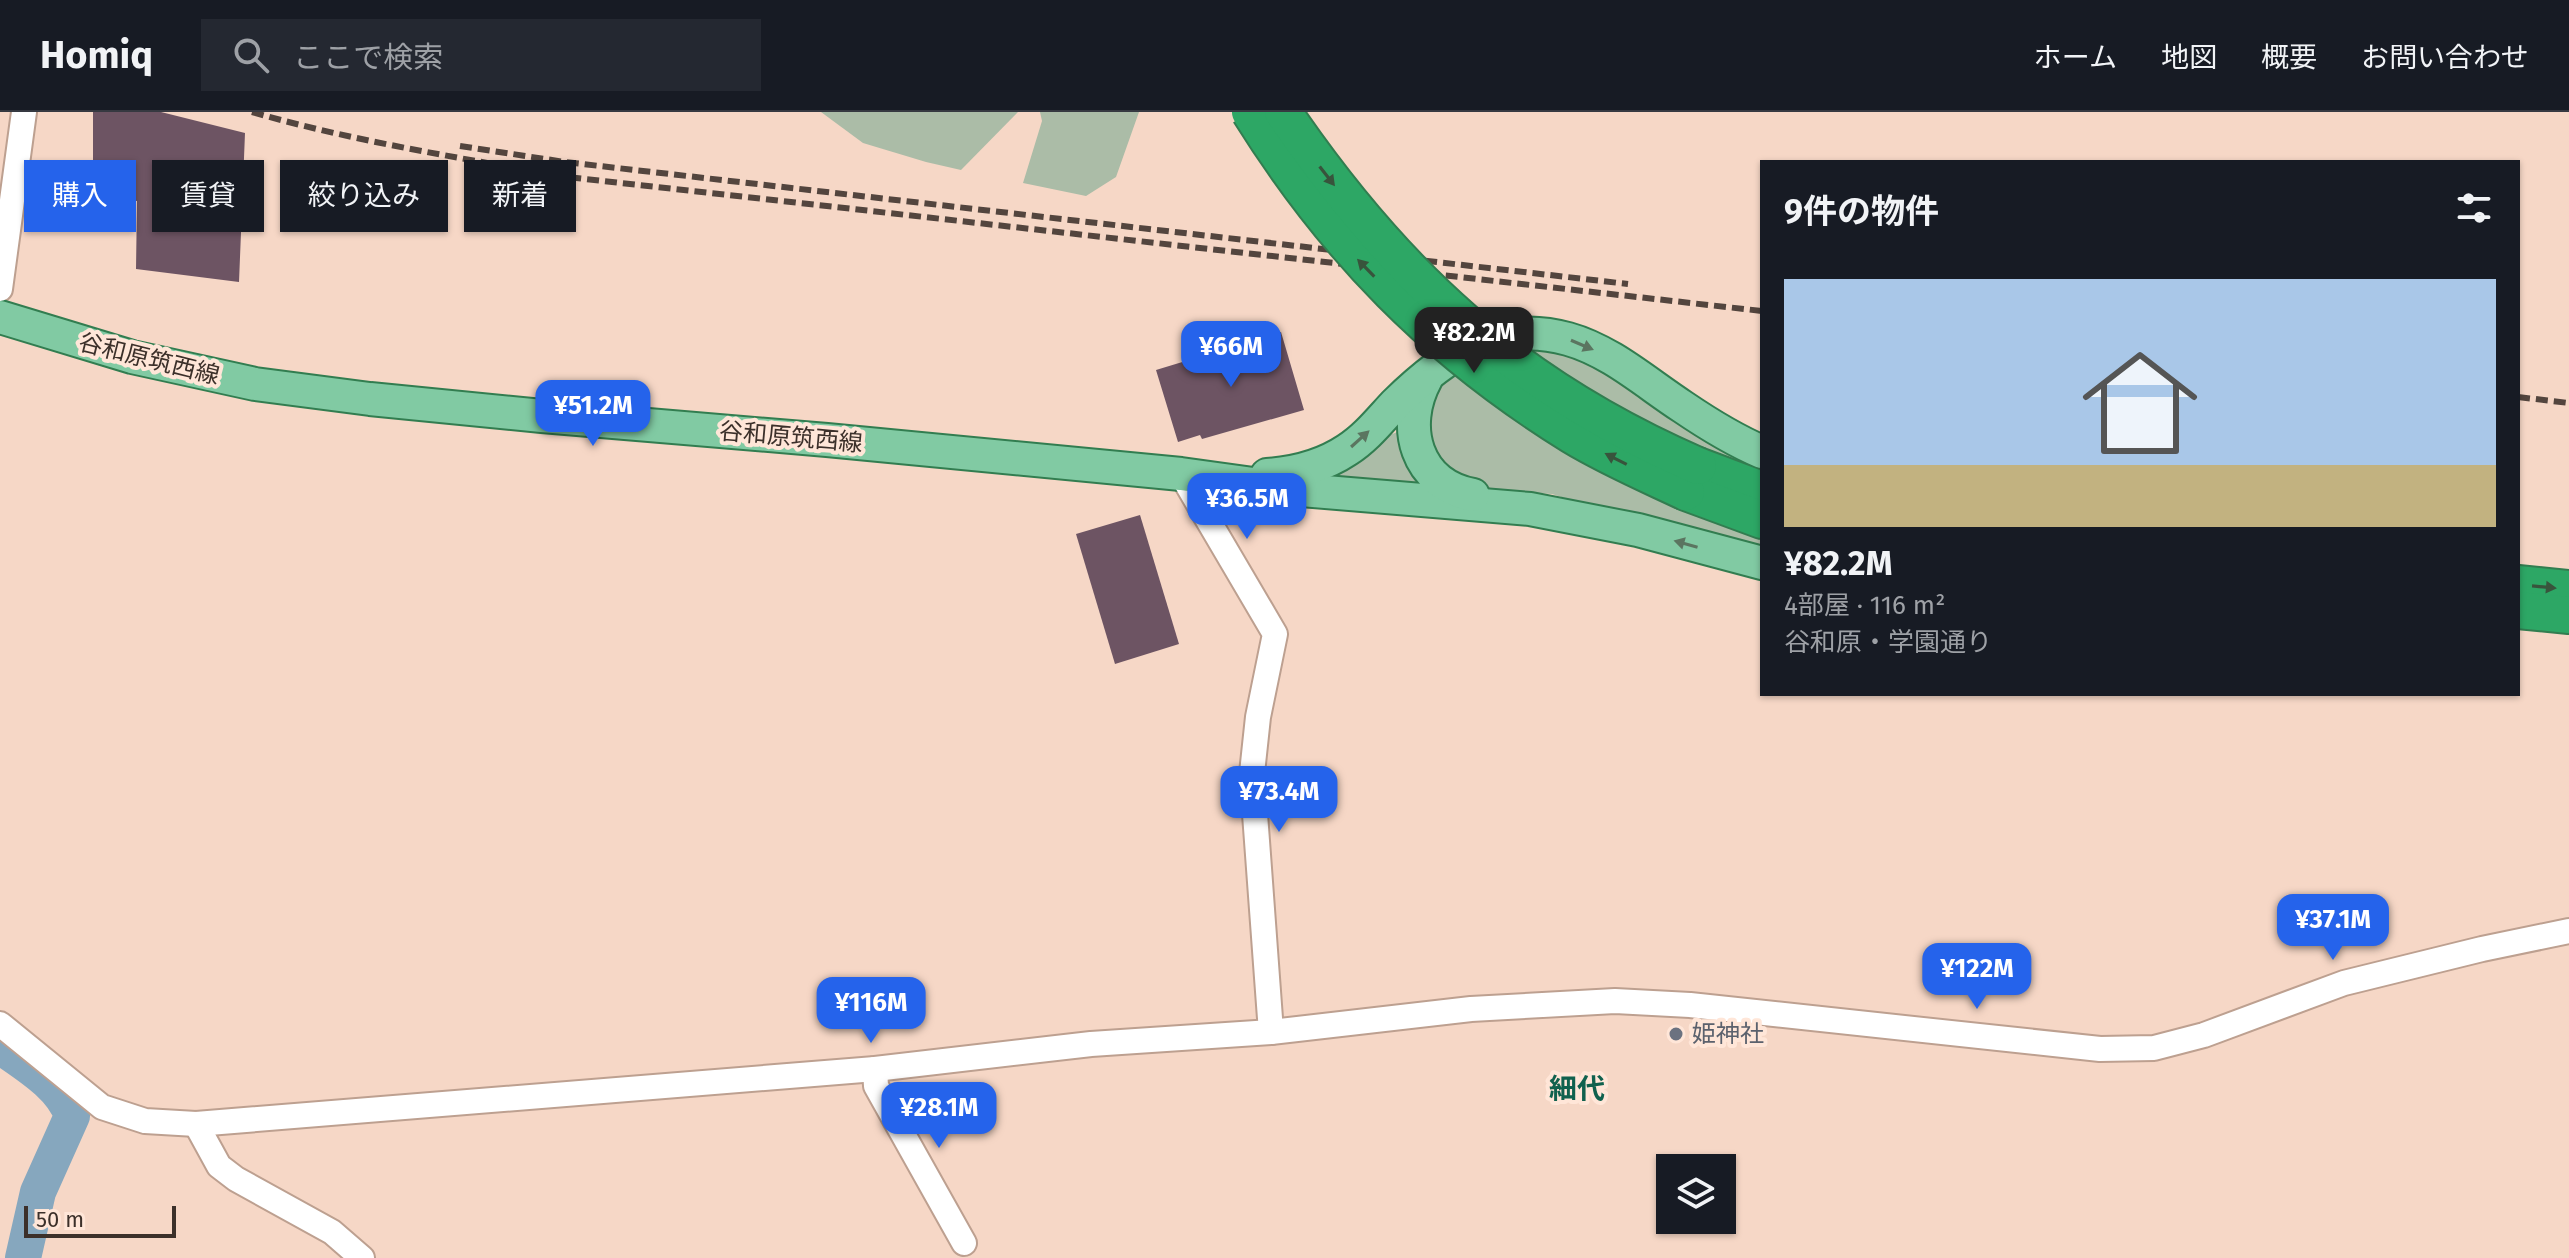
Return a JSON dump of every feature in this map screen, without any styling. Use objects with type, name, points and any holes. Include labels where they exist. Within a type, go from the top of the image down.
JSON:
[{"type":"highway","points":[[1250,112],[1287,171],[1355,257],[1422,323],[1486,376],[1539,414],[1617,460],[1692,479],[1760,490]]},
{"type":"highway","points":[[1283,112],[1360,217],[1422,285],[1461,320],[1509,359],[1584,409],[1760,519]]},
{"type":"highway","points":[[2520,584],[2569,589]]},
{"type":"highway","points":[[2520,610],[2569,615]]},
{"type":"main road","name":"谷和原筑西線","points":[[0,317],[147,361],[269,386],[526,415],[827,440],[1194,476]]},
{"type":"main road","points":[[1194,476],[1284,474],[1314,467],[1360,440],[1440,364],[1477,343],[1513,335],[1567,339],[1608,357],[1683,407],[1760,451]]},
{"type":"main road","points":[[1429,373],[1420,390],[1413,425],[1416,445],[1429,471],[1449,488],[1530,509]]},
{"type":"main road","points":[[1194,476],[1289,489],[1530,509],[1638,530],[1760,562]]},
{"type":"street","points":[[0,289],[24,112]]},
{"type":"street","points":[[1194,476],[1275,634],[1258,717],[1252,773],[1271,1032]]},
{"type":"street","points":[[0,1024],[102,1107],[145,1121],[196,1124],[875,1069],[1091,1044],[1271,1032],[1471,1009],[1615,1001],[1690,1005],[2100,1049],[2154,1048],[2204,1035],[2344,983],[2569,931]]},
{"type":"street","points":[[875,1069],[876,1086],[964,1243]]},
{"type":"street","points":[[196,1124],[219,1166],[236,1179],[332,1232],[362,1258]]},
{"type":"green space","points":[[821,112],[1018,112],[961,170],[863,143]]},
{"type":"green space","points":[[1040,112],[1139,112],[1116,177],[1086,196],[1023,183],[1042,121]]},
{"type":"green space","points":[[1511,344],[1576,351],[1760,458],[1760,480],[1660,436]]},
{"type":"green space","points":[[1453,367],[1760,531],[1760,554],[1670,532],[1552,494],[1475,489],[1430,456],[1423,402]]},
{"type":"green space","points":[[1404,429],[1437,489],[1323,476],[1369,444]]},
{"type":"building","points":[[93,112],[161,112],[245,133],[244,160],[152,160],[152,232],[241,232],[239,282],[136,269],[136,160],[93,160]]},
{"type":"building","points":[[1281,332],[1304,410],[1202,439],[1200,435],[1178,442],[1156,370]]},
{"type":"building","points":[[1140,515],[1179,644],[1115,664],[1076,534]]},
{"type":"waterway","points":[[0,1046],[51,1085],[72,1116],[38,1192],[23,1258]]},
{"type":"railway","points":[[252,112],[366,140],[559,176],[1760,311]]},
{"type":"railway","points":[[460,146],[565,162],[1628,284]]},
{"type":"railway","points":[[2520,397],[2569,403]]},
{"type":"place","name":"姫神社","points":[[1676,1034]]},
{"type":"district","name":"細代","points":[[1577,1088]]}]
